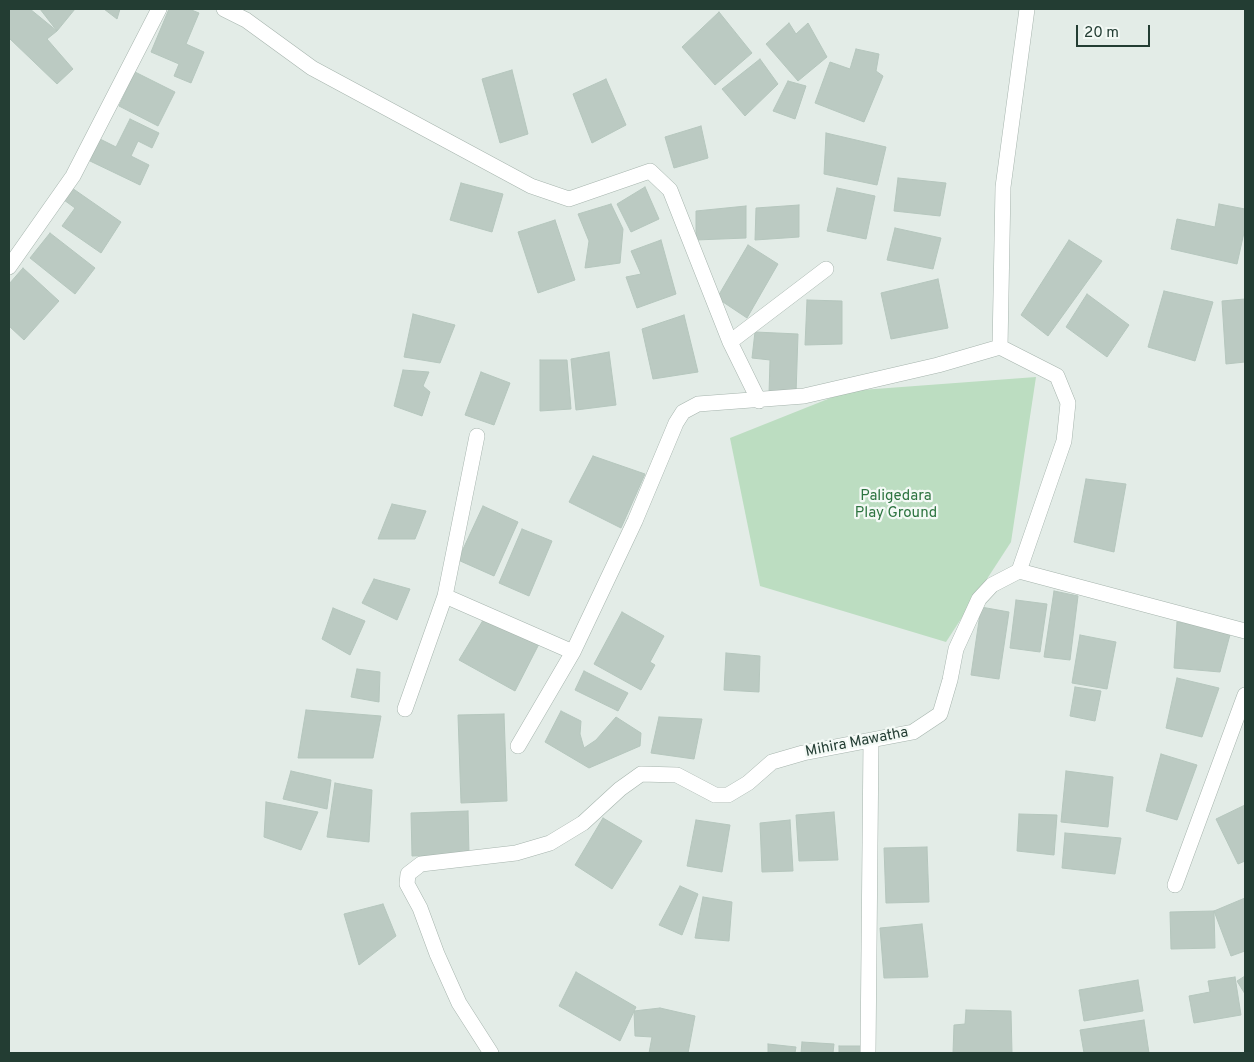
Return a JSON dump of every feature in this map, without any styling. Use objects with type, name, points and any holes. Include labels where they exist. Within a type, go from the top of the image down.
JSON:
[{"type":"street","points":[[9,267],[73,176],[159,9]]},
{"type":"street","points":[[224,9],[246,20],[312,68],[531,186],[569,199],[650,170],[670,190],[730,342],[759,401]]},
{"type":"street","points":[[1000,347],[1003,187],[1027,9]]},
{"type":"street","points":[[730,342],[826,269]]},
{"type":"street","points":[[518,746],[573,652],[635,521],[676,423],[683,412],[698,404],[759,401],[804,396],[1000,347],[1057,376],[1068,403],[1064,441],[1019,571],[1245,631]]},
{"type":"street","points":[[405,709],[446,596],[477,436]]},
{"type":"street","name":"Mihira Mawatha","points":[[491,1053],[459,1003],[436,954],[420,908],[408,884],[408,874],[421,864],[516,853],[550,843],[583,823],[620,789],[641,774],[676,775],[715,794],[728,795],[748,783],[772,762],[913,732],[940,714],[950,680],[956,649],[979,599],[992,585],[1019,571]]},
{"type":"street","points":[[446,596],[573,652]]},
{"type":"street","points":[[1175,885],[1245,695]]},
{"type":"street","points":[[868,1053],[871,740]]},
{"type":"green space","name":"Paligedara Play Ground","points":[[1036,377],[1011,542],[946,642],[760,586],[730,438],[848,391]]},
{"type":"building","points":[[9,9],[30,9],[57,31],[47,39],[73,69],[57,84],[9,38]]},
{"type":"building","points":[[40,9],[75,9],[57,31]]},
{"type":"building","points":[[104,9],[120,9],[117,19]]},
{"type":"building","points":[[169,9],[189,9],[199,13],[186,44],[204,52],[191,83],[174,76],[179,64],[151,52]]},
{"type":"building","points":[[719,12],[752,53],[715,85],[682,47]]},
{"type":"building","points":[[789,23],[796,34],[808,23],[827,57],[798,81],[766,44]]},
{"type":"building","points":[[856,49],[879,54],[876,71],[883,76],[864,122],[815,103],[830,62],[850,69]]},
{"type":"building","points":[[760,59],[778,84],[745,116],[722,89]]},
{"type":"building","points":[[512,70],[528,134],[500,143],[482,79]]},
{"type":"building","points":[[135,72],[175,92],[158,126],[119,106]]},
{"type":"building","points":[[606,79],[626,125],[592,143],[573,94]]},
{"type":"building","points":[[788,81],[806,86],[795,119],[773,111]]},
{"type":"building","points":[[130,119],[159,133],[152,148],[138,141],[131,156],[149,165],[140,185],[90,161],[100,139],[116,147]]},
{"type":"building","points":[[701,126],[708,158],[674,168],[665,137]]},
{"type":"building","points":[[826,133],[886,147],[877,185],[824,174]]},
{"type":"building","points":[[898,178],[946,183],[940,216],[894,211]]},
{"type":"building","points":[[461,183],[503,194],[492,232],[450,220]]},
{"type":"building","points":[[645,187],[659,219],[631,232],[617,204]]},
{"type":"building","points":[[72,188],[121,222],[101,253],[62,226],[75,208],[64,200]]},
{"type":"building","points":[[837,188],[875,196],[866,239],[827,231]]},
{"type":"building","points":[[611,204],[623,229],[620,263],[585,268],[589,241],[578,214]]},
{"type":"building","points":[[1219,204],[1245,209],[1245,228],[1237,264],[1171,249],[1177,219],[1215,227]]},
{"type":"building","points":[[799,205],[799,237],[755,240],[756,208]]},
{"type":"building","points":[[746,206],[746,238],[696,240],[696,211]]},
{"type":"building","points":[[555,220],[575,280],[538,293],[518,232]]},
{"type":"building","points":[[895,228],[941,238],[933,269],[887,260]]},
{"type":"building","points":[[50,233],[95,268],[75,294],[30,258]]},
{"type":"building","points":[[661,240],[676,294],[637,308],[626,277],[641,274],[631,251]]},
{"type":"building","points":[[1069,240],[1102,261],[1048,336],[1021,315]]},
{"type":"building","points":[[748,245],[778,264],[747,318],[717,298]]},
{"type":"building","points":[[23,268],[59,301],[24,340],[9,326],[9,284]]},
{"type":"building","points":[[938,279],[948,328],[891,339],[881,293]]},
{"type":"building","points":[[1164,291],[1213,302],[1195,361],[1148,347]]},
{"type":"building","points":[[1087,294],[1129,325],[1107,357],[1066,327]]},
{"type":"building","points":[[1245,299],[1245,362],[1226,364],[1222,301]]},
{"type":"building","points":[[807,300],[842,301],[842,344],[805,345]]},
{"type":"building","points":[[413,314],[455,325],[440,363],[404,357]]},
{"type":"building","points":[[684,315],[698,372],[653,379],[642,329]]},
{"type":"building","points":[[755,332],[798,334],[796,394],[769,394],[770,360],[752,358]]},
{"type":"building","points":[[609,352],[616,405],[576,410],[571,359]]},
{"type":"building","points":[[540,360],[567,360],[571,409],[540,411]]},
{"type":"building","points":[[403,370],[429,372],[423,386],[430,392],[422,416],[394,406]]},
{"type":"building","points":[[481,372],[510,383],[494,425],[465,415]]},
{"type":"building","points":[[593,456],[645,474],[621,528],[569,502]]},
{"type":"building","points":[[1086,479],[1126,484],[1114,552],[1074,542]]},
{"type":"building","points":[[392,504],[426,511],[415,539],[378,539]]},
{"type":"building","points":[[483,506],[518,522],[494,576],[458,560]]},
{"type":"building","points":[[522,529],[552,541],[529,596],[499,583]]},
{"type":"building","points":[[374,579],[410,589],[397,620],[362,603]]},
{"type":"building","points":[[1054,591],[1078,596],[1070,660],[1044,657]]},
{"type":"building","points":[[1016,600],[1047,604],[1040,652],[1010,648]]},
{"type":"building","points":[[981,607],[1009,612],[999,679],[971,675]]},
{"type":"building","points":[[333,608],[365,621],[350,655],[322,639]]},
{"type":"building","points":[[622,612],[664,636],[650,662],[655,665],[641,690],[594,664]]},
{"type":"building","points":[[485,617],[539,644],[515,691],[459,660]]},
{"type":"building","points":[[1177,622],[1231,631],[1220,672],[1174,668]]},
{"type":"building","points":[[1080,635],[1116,642],[1107,689],[1072,683]]},
{"type":"building","points":[[726,653],[760,656],[759,692],[724,690]]},
{"type":"building","points":[[357,669],[380,672],[379,702],[351,697]]},
{"type":"building","points":[[584,671],[628,693],[618,711],[575,690]]},
{"type":"building","points":[[1177,678],[1219,688],[1202,737],[1166,728]]},
{"type":"building","points":[[1075,687],[1101,691],[1095,721],[1070,716]]},
{"type":"building","points":[[306,710],[381,716],[373,758],[298,758]]},
{"type":"building","points":[[561,711],[581,721],[580,734],[584,748],[596,740],[616,717],[641,733],[640,746],[589,768],[545,742]]},
{"type":"building","points":[[504,714],[507,801],[461,803],[458,715]]},
{"type":"building","points":[[659,717],[702,719],[694,759],[651,753]]},
{"type":"building","points":[[1161,754],[1197,765],[1177,820],[1146,811]]},
{"type":"building","points":[[291,771],[331,780],[327,809],[283,799]]},
{"type":"building","points":[[1066,771],[1113,777],[1108,827],[1061,822]]},
{"type":"building","points":[[335,783],[372,790],[369,842],[327,837]]},
{"type":"building","points":[[266,802],[318,812],[301,850],[264,837]]},
{"type":"building","points":[[1245,805],[1245,861],[1238,864],[1216,819]]},
{"type":"building","points":[[468,811],[469,854],[412,856],[411,813]]},
{"type":"building","points":[[834,812],[838,860],[799,861],[796,815]]},
{"type":"building","points":[[1019,814],[1057,815],[1054,855],[1017,851]]},
{"type":"building","points":[[603,818],[642,841],[612,889],[575,865]]},
{"type":"building","points":[[696,820],[730,825],[722,872],[687,866]]},
{"type":"building","points":[[790,820],[793,871],[762,872],[760,823]]},
{"type":"building","points":[[1065,833],[1121,838],[1115,874],[1062,868]]},
{"type":"building","points":[[927,847],[929,902],[886,903],[884,848]]},
{"type":"building","points":[[680,886],[698,894],[682,935],[659,925]]},
{"type":"building","points":[[703,897],[732,902],[729,941],[695,938]]},
{"type":"building","points":[[1245,898],[1245,951],[1231,956],[1214,911]]},
{"type":"building","points":[[383,904],[396,936],[359,965],[344,914]]},
{"type":"building","points":[[1214,911],[1215,948],[1171,949],[1170,912]]},
{"type":"building","points":[[922,924],[928,977],[884,978],[880,928]]},
{"type":"building","points":[[576,972],[636,1007],[620,1041],[559,1006]]},
{"type":"building","points":[[1245,976],[1245,994],[1237,981]]},
{"type":"building","points":[[1235,977],[1241,1015],[1194,1023],[1189,996],[1210,992],[1208,981]]},
{"type":"building","points":[[1138,980],[1143,1011],[1084,1021],[1079,990]]},
{"type":"building","points":[[660,1008],[695,1016],[688,1053],[649,1053],[652,1037],[635,1036],[634,1011]]},
{"type":"building","points":[[966,1010],[1011,1011],[1012,1053],[953,1053],[954,1025],[965,1024]]},
{"type":"building","points":[[1144,1020],[1149,1053],[1084,1053],[1080,1030]]},
{"type":"building","points":[[802,1042],[834,1044],[833,1053],[801,1053]]},
{"type":"building","points":[[768,1044],[796,1047],[795,1053],[768,1053]]},
{"type":"building","points":[[839,1046],[863,1046],[863,1053],[839,1053]]}]
